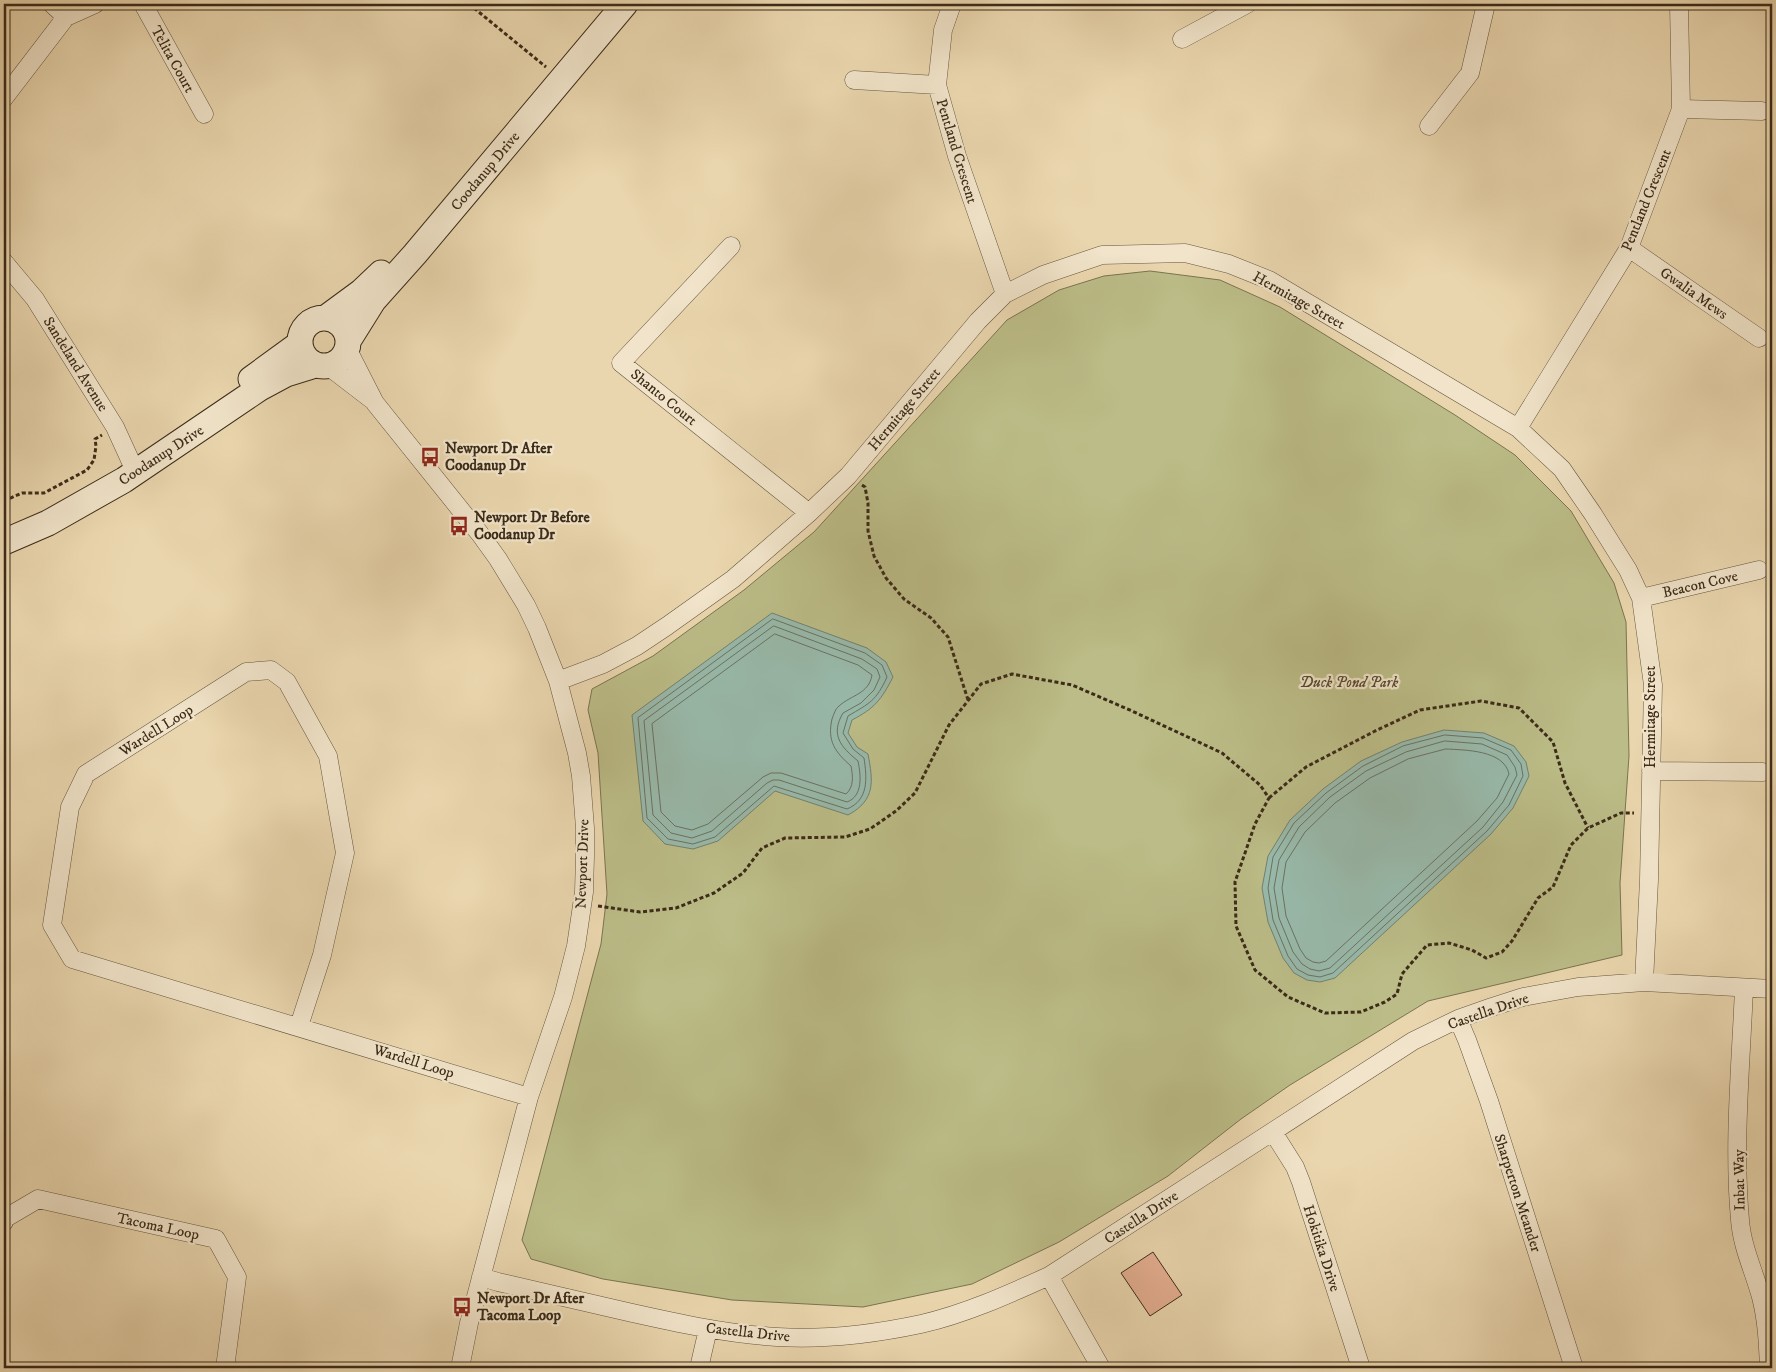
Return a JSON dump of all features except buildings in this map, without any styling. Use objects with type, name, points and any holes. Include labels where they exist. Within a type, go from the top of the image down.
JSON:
[{"type":"main road","name":"Coodanup Drive","points":[[327,317],[361,292],[397,256],[608,4]]},
{"type":"main road","name":"Coodanup Drive","points":[[348,345],[373,301],[415,254],[625,4]]},
{"type":"main road","points":[[327,317],[340,323],[347,334],[348,345],[340,360],[322,365],[304,357],[299,344],[300,336],[307,324],[313,320],[327,317]]},
{"type":"main road","name":"Coodanup Drive","points":[[4,542],[48,524],[133,466],[299,344]]},
{"type":"main road","name":"Coodanup Drive","points":[[4,530],[133,466],[286,374],[322,365]]},
{"type":"street","points":[[52,4],[66,17]]},
{"type":"street","points":[[4,98],[66,17],[96,4]]},
{"type":"street","name":"Telita Court","points":[[143,4],[204,114]]},
{"type":"street","name":"Pentland Crescent","points":[[952,4],[943,30],[937,85],[957,156],[1006,294]]},
{"type":"street","points":[[1182,39],[1247,4]]},
{"type":"street","points":[[1429,126],[1470,73],[1486,4]]},
{"type":"street","name":"Pentland Crescent","points":[[1518,428],[1629,248],[1681,109],[1679,4]]},
{"type":"street","points":[[854,80],[937,85]]},
{"type":"street","points":[[1681,109],[1762,112]]},
{"type":"street","name":"Shanto Court","points":[[731,246],[621,363],[810,513]]},
{"type":"street","name":"Gwalia Mews","points":[[1629,248],[1759,338]]},
{"type":"street","name":"Hermitage Street","points":[[558,681],[603,664],[652,636],[733,579],[810,513],[848,476],[978,321],[1006,294],[1043,275],[1102,255],[1185,253],[1229,264],[1269,280],[1518,428],[1562,469],[1594,514],[1628,570],[1641,598],[1653,685],[1649,880],[1644,982]]},
{"type":"street","name":"Sandeland Avenue","points":[[4,262],[35,299],[115,427],[133,466]]},
{"type":"street","name":"Newport Drive","points":[[348,345],[375,403],[450,494],[498,558],[538,628],[558,681],[575,744],[581,776],[586,828],[584,892],[576,946],[563,998],[529,1097],[469,1323],[460,1368]]},
{"type":"street","name":"Newport Drive","points":[[322,365],[375,403]]},
{"type":"street","name":"Beacon Cove","points":[[1641,598],[1759,570]]},
{"type":"street","name":"Wardell Loop","points":[[299,1026],[322,956],[345,853],[328,756],[287,682],[271,670],[246,672],[86,774],[70,807],[52,925],[72,959],[529,1097]]},
{"type":"street","points":[[1651,771],[1763,772]]},
{"type":"street","name":"Castella Drive","points":[[481,1277],[708,1329],[778,1337],[816,1337],[869,1333],[921,1324],[1000,1298],[1049,1276],[1413,1041],[1458,1019],[1523,997],[1578,987],[1644,982],[1772,990]]},
{"type":"street","name":"Inbat Way","points":[[1744,988],[1737,1157],[1740,1220],[1743,1241],[1766,1319],[1769,1368]]},
{"type":"street","name":"Sharperton Meander","points":[[1458,1019],[1468,1040],[1489,1101],[1574,1368]]},
{"type":"street","name":"Hokitika Drive","points":[[1273,1132],[1298,1174],[1360,1368]]},
{"type":"street","name":"Tacoma Loop","points":[[4,1222],[4,1219],[38,1200],[216,1239],[237,1277],[225,1368]]},
{"type":"street","points":[[1049,1276],[1101,1368]]},
{"type":"street","points":[[700,1368],[708,1329]]},
{"type":"path","points":[[469,4],[552,72]]},
{"type":"path","points":[[4,501],[22,493],[44,493],[87,470],[94,460],[95,439],[115,427]]},
{"type":"path","points":[[856,482],[865,487],[868,503],[868,530],[874,556],[886,578],[904,599],[931,618],[948,637],[968,701]]},
{"type":"path","points":[[594,906],[640,912],[676,908],[714,893],[743,873],[762,848],[785,838],[845,837],[870,829],[896,811],[915,793],[949,725],[981,684],[1012,674],[1072,685],[1132,710],[1222,754],[1260,785],[1270,798]]},
{"type":"path","points":[[1588,828],[1565,783],[1553,742],[1519,708],[1481,701],[1420,710],[1306,767],[1270,798],[1255,824],[1235,882],[1236,926],[1255,970],[1288,997],[1325,1014],[1361,1012],[1385,1002],[1397,994],[1402,974],[1427,946],[1449,943],[1472,950],[1486,958],[1502,952],[1512,941],[1538,898],[1553,887],[1571,845],[1588,828],[1621,813],[1636,813]]},
{"type":"green space","name":"Duck Pond Park","points":[[1150,271],[1220,280],[1280,307],[1455,415],[1515,455],[1571,511],[1614,583],[1626,622],[1629,756],[1620,883],[1622,955],[1428,1001],[1290,1085],[1241,1119],[1168,1176],[1059,1242],[972,1284],[863,1307],[732,1300],[603,1279],[531,1259],[522,1240],[601,944],[607,894],[598,753],[588,710],[592,689],[653,656],[744,590],[814,532],[1007,320],[1059,290],[1104,276]]},
{"type":"water","points":[[772,613],[867,648],[886,662],[893,677],[885,692],[877,703],[852,720],[848,733],[857,747],[868,754],[871,781],[868,796],[864,803],[848,815],[775,791],[718,841],[693,849],[665,844],[643,821],[632,715]]},
{"type":"water","points":[[1444,730],[1484,733],[1514,746],[1526,762],[1529,776],[1513,808],[1491,834],[1335,978],[1320,982],[1307,980],[1294,973],[1283,958],[1268,922],[1262,888],[1268,856],[1290,820],[1323,789],[1361,761],[1402,742]]},
{"type":"place","name":"Newport Dr After Coodanup Dr","points":[[430,457]]},
{"type":"place","name":"Newport Dr Before Coodanup Dr","points":[[459,526]]},
{"type":"place","name":"Newport Dr After Tacoma Loop","points":[[462,1307]]}]
